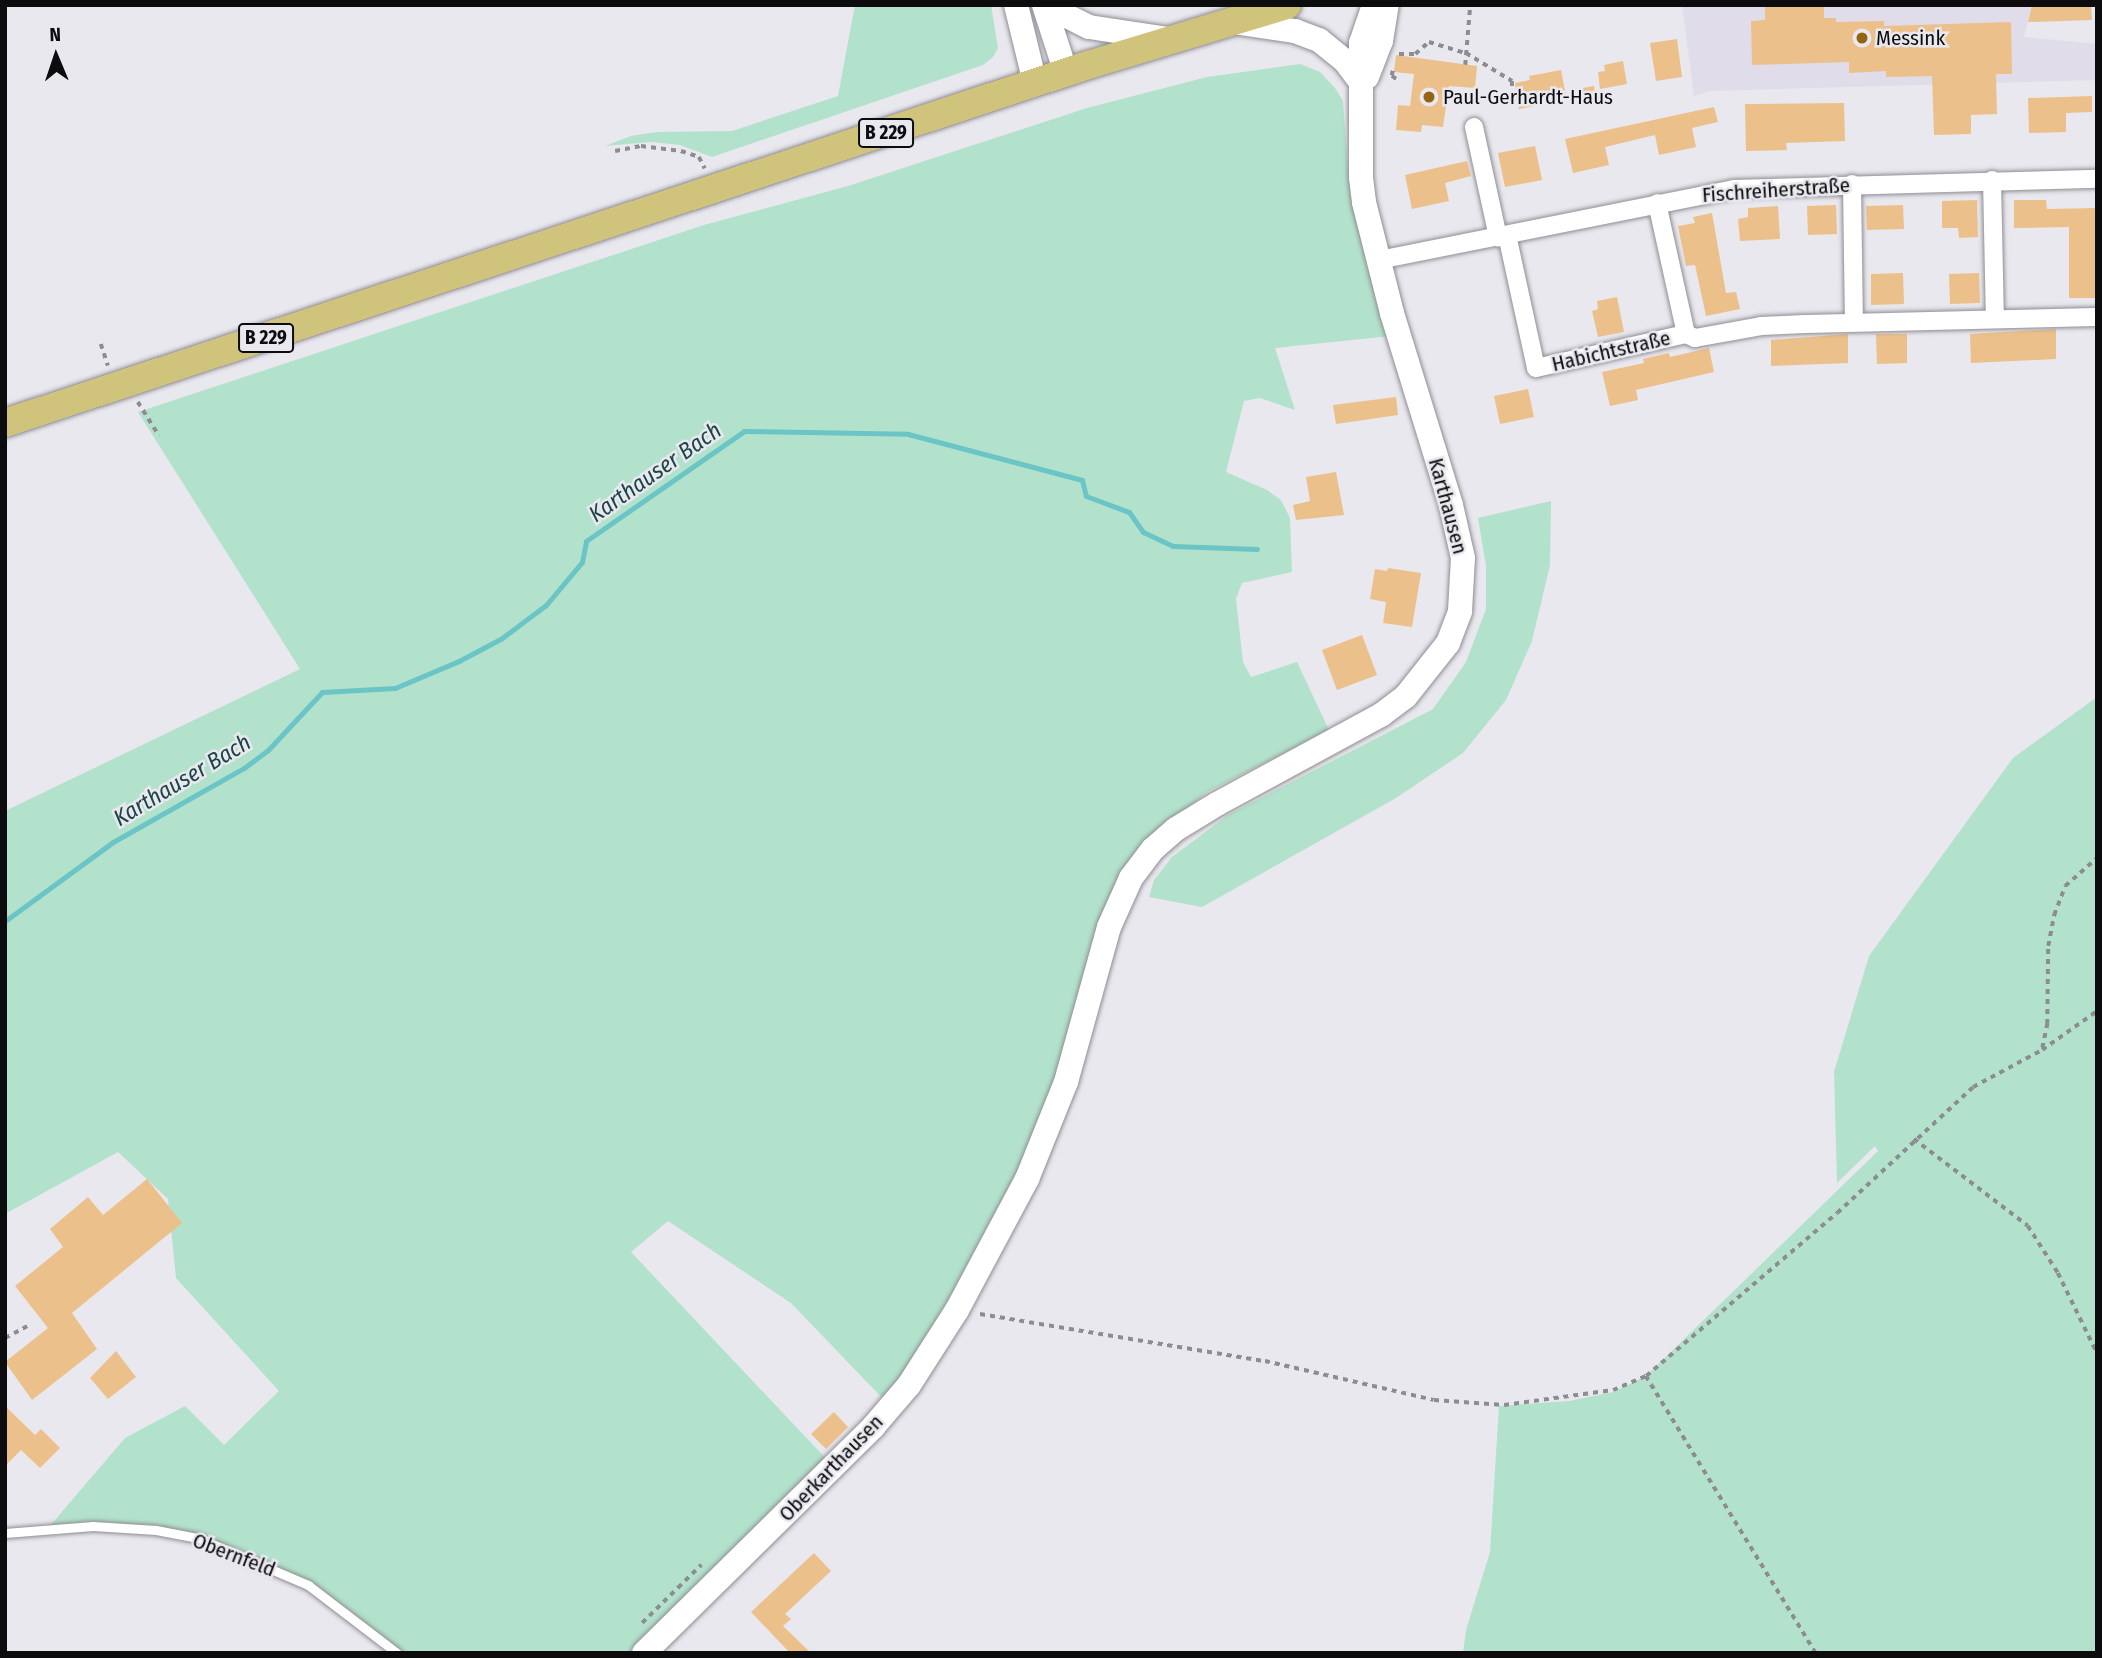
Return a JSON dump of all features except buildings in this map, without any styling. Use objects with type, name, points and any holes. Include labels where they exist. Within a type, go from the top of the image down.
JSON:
[{"type":"main road","points":[[1016,5],[1035,83]]},
{"type":"main road","points":[[1044,5],[1089,27],[1170,39]]},
{"type":"main road","points":[[1044,5],[1066,73]]},
{"type":"main road","name":"B 229","points":[[5,423],[1035,83],[1170,39],[1287,5]]},
{"type":"main road","name":"Karthausen","points":[[986,1257],[1027,1179],[1066,1082],[1109,927],[1131,878],[1153,849],[1176,829],[1381,715],[1406,696],[1448,643],[1460,611],[1464,580],[1458,531],[1379,260],[1361,177],[1361,43],[1374,5]]},
{"type":"main road","name":"Karthausen","points":[[1361,87],[1381,41],[1387,5]]},
{"type":"main road","points":[[1225,22],[1307,35],[1337,53],[1361,87]]},
{"type":"main road","name":"Oberkarthausen","points":[[644,1653],[873,1427],[909,1385],[957,1310],[986,1257]]},
{"type":"street","points":[[1474,127],[1502,236]]},
{"type":"street","name":"Fischreiherstraße","points":[[1379,260],[1734,189],[2097,179]]},
{"type":"street","points":[[1992,180],[1995,319]]},
{"type":"street","points":[[1852,184],[1854,322]]},
{"type":"street","name":"Habichtstraße","points":[[1502,236],[1536,368],[1686,334],[1657,203]]},
{"type":"street","points":[[1686,334],[1695,338],[1761,326],[1854,322],[2097,317]]},
{"type":"lane","name":"Obernfeld","points":[[5,1533],[93,1527],[156,1530],[198,1538],[308,1585],[397,1653]]},
{"type":"path","points":[[1465,65],[1470,5]]},
{"type":"path","points":[[1398,80],[1392,76],[1395,53],[1415,54],[1429,42],[1466,53],[1512,81],[1513,99]]},
{"type":"path","points":[[615,151],[656,147],[695,155]]},
{"type":"path","points":[[101,344],[106,361]]},
{"type":"path","points":[[142,409],[159,436]]},
{"type":"path","points":[[2042,1050],[2046,1024],[2048,946],[2054,915],[2065,887],[2097,858]]},
{"type":"path","points":[[957,1310],[1265,1360],[1434,1400],[1504,1405],[1613,1390],[1646,1376],[1837,1213],[1973,1087],[2042,1050],[2097,1011]]},
{"type":"path","points":[[1914,1139],[2028,1226],[2059,1273],[2097,1353]]},
{"type":"path","points":[[5,1338],[29,1325]]},
{"type":"path","points":[[1646,1376],[1816,1653]]},
{"type":"shaded area","points":[[1682,5],[2032,5],[2024,37],[2097,44],[2097,80],[1709,91],[1694,96]]},
{"type":"green space","points":[[855,5],[991,5],[998,48],[993,57],[983,65],[712,157],[680,145],[651,142],[605,146],[631,136],[657,132],[732,131],[838,96]]},
{"type":"green space","points":[[1300,64],[1320,72],[1343,101],[1348,167],[1391,336],[1275,348],[1295,410],[1260,398],[1244,401],[1226,472],[1267,490],[1281,500],[1290,518],[1292,572],[1242,583],[1236,599],[1243,662],[1251,677],[1297,662],[1329,730],[1207,792],[1170,823],[1087,1001],[984,1256],[887,1403],[791,1303],[668,1221],[631,1252],[832,1465],[650,1653],[404,1653],[313,1583],[199,1536],[49,1527],[125,1438],[185,1406],[224,1445],[279,1391],[176,1278],[168,1199],[118,1152],[5,1214],[5,811],[300,669],[138,412],[704,225],[848,186],[1087,108],[1207,77]]},
{"type":"green space","points":[[1551,501],[1550,565],[1532,641],[1506,700],[1463,753],[1396,798],[1202,907],[1149,897],[1154,880],[1172,857],[1228,815],[1433,709],[1466,662],[1486,609],[1486,566],[1478,518]]},
{"type":"green space","points":[[2097,697],[2097,1653],[1463,1653],[1466,1630],[1490,1552],[1499,1406],[1569,1401],[1613,1392],[1646,1376],[1878,1151],[1875,1146],[1837,1183],[1834,1072],[1869,956],[2013,758]]},
{"type":"waterway","name":"Karthauser Bach","points":[[5,921],[113,842],[244,768],[268,750],[322,692],[395,688],[459,661],[502,638],[546,605],[582,562],[586,541],[744,431],[908,434],[1082,480],[1086,496],[1129,512],[1143,532],[1173,546],[1257,549]]},
{"type":"place","name":"Messink","points":[[1862,38]]},
{"type":"place","name":"Paul-Gerhardt-Haus","points":[[1429,97]]}]
